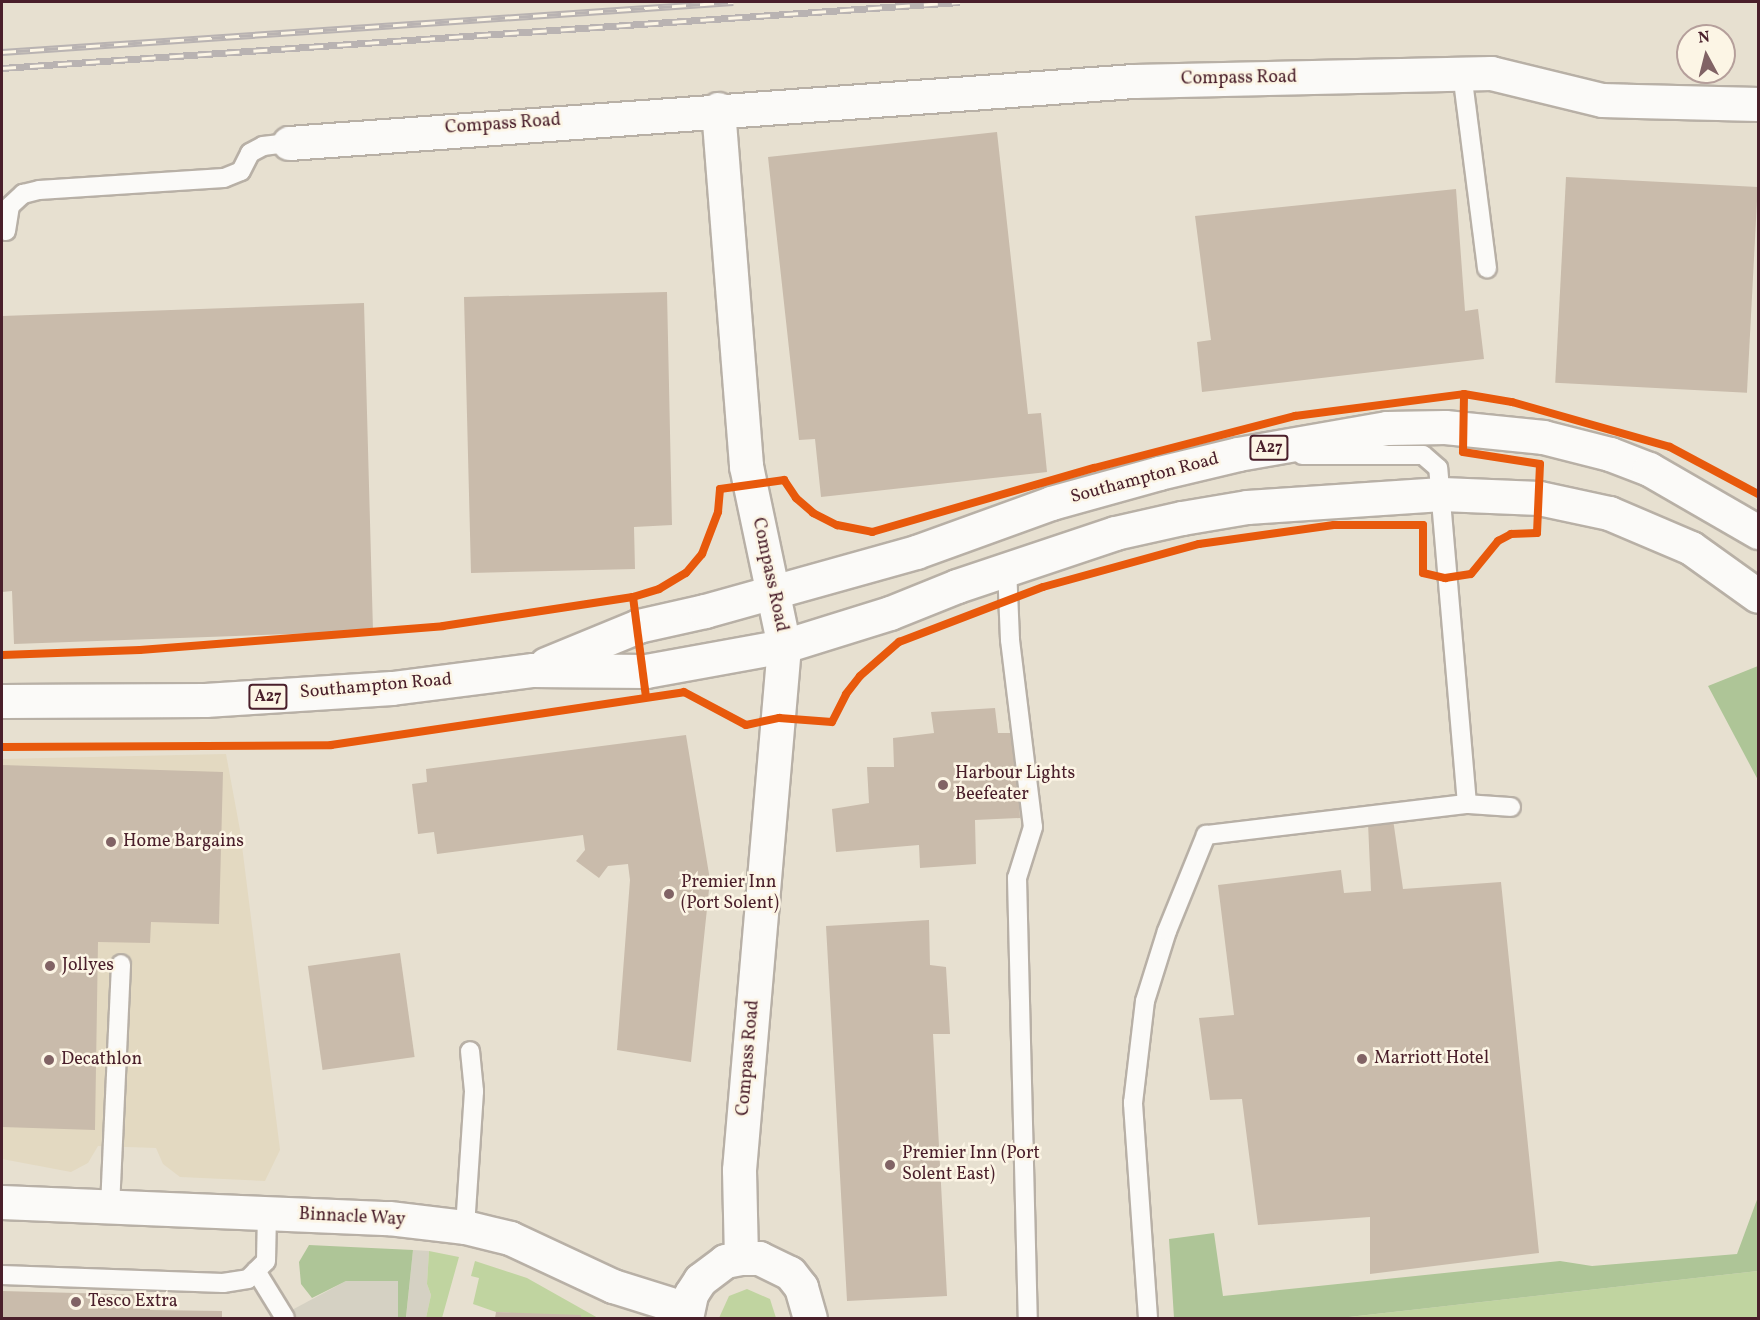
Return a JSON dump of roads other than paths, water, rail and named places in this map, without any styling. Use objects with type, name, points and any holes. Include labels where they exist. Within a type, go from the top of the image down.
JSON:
[{"type":"street","name":"Compass Road","points":[[289,143],[718,109],[1134,81],[1491,73],[1602,100],[1758,104]]},
{"type":"street","name":"Compass Road","points":[[718,109],[746,466],[776,592],[784,646],[739,1170],[741,1258]]},
{"type":"street","name":"Southampton Road","points":[[533,669],[638,626],[776,592],[916,552],[1051,503],[1238,454],[1387,428],[1444,427],[1543,437],[1649,470],[1758,532]]},
{"type":"street","name":"Southampton Road","points":[[2,701],[206,700],[392,688],[533,669],[646,671],[784,646],[890,613],[1007,568],[1115,533],[1182,518],[1247,507],[1442,494],[1539,498],[1609,513],[1691,549],[1758,596]]},
{"type":"street","name":"Binnacle Way","points":[[2,1202],[389,1218],[465,1227],[510,1238],[613,1286],[686,1314]]},
{"type":"street","points":[[686,1314],[700,1280],[725,1261],[759,1258],[790,1274],[801,1287],[810,1318]]},
{"type":"lane","points":[[1462,73],[1487,268]]},
{"type":"lane","points":[[6,231],[10,206],[23,194],[39,190],[224,178],[241,171],[250,153],[263,146],[289,143]]},
{"type":"lane","points":[[1238,454],[1423,456],[1438,468],[1442,494],[1448,611],[1467,804]]},
{"type":"lane","points":[[1007,568],[1010,640],[1033,827],[1017,878],[1028,1318]]},
{"type":"lane","points":[[1148,1318],[1133,1102],[1145,1002],[1167,931],[1206,835],[1467,804],[1511,807]]},
{"type":"lane","points":[[110,1207],[121,964]]},
{"type":"lane","points":[[465,1227],[474,1091],[470,1051]]},
{"type":"lane","points":[[2,1275],[223,1283],[248,1279],[266,1261],[267,1214]]},
{"type":"lane","points":[[256,1271],[285,1318]]},
{"type":"railway","points":[[2,52],[733,2]]},
{"type":"railway","points":[[2,68],[960,2]]},
{"type":"place","name":"Harbour Lights Beefeater","points":[[943,785]]},
{"type":"place","name":"Home Bargains","points":[[111,842]]},
{"type":"place","name":"Premier Inn (Port Solent)","points":[[669,894]]},
{"type":"place","name":"Jollyes","points":[[50,966]]},
{"type":"place","name":"Marriott Hotel","points":[[1362,1059]]},
{"type":"place","name":"Decathlon","points":[[49,1060]]},
{"type":"place","name":"Premier Inn (Port Solent East)","points":[[890,1165]]},
{"type":"place","name":"Tesco Extra","points":[[76,1302]]}]
